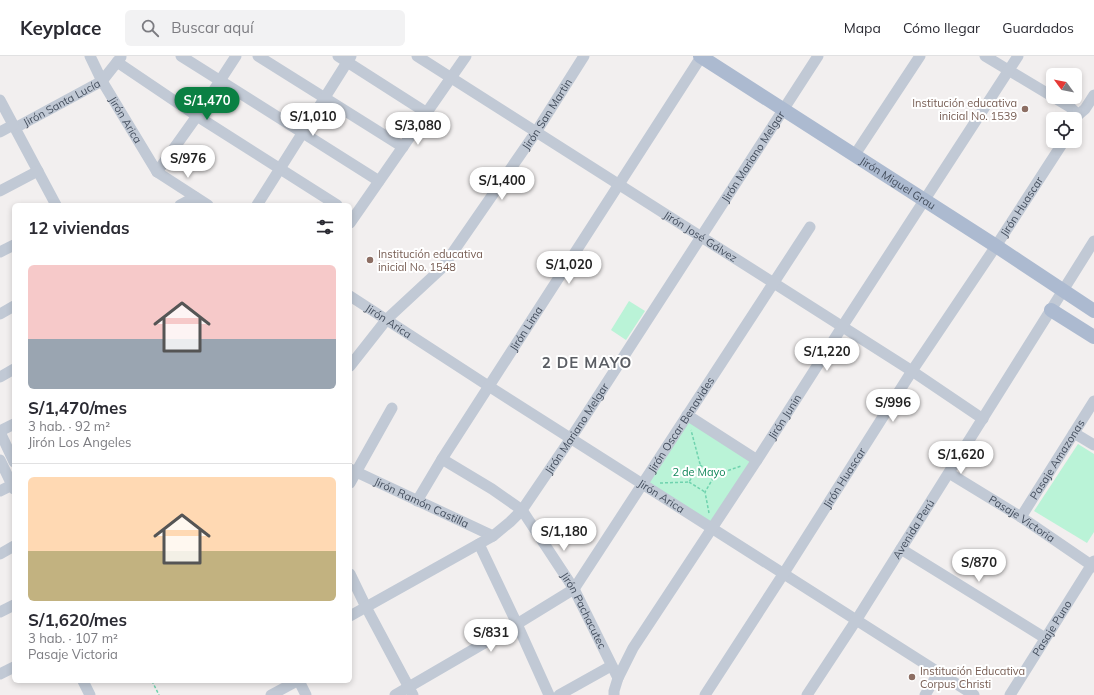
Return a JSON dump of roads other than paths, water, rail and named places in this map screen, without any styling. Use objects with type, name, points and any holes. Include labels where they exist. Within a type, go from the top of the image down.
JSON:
[{"type":"main road","name":"Jirón Miguel Grau","points":[[701,56],[1094,311]]},
{"type":"main road","points":[[1051,310],[1094,337]]},
{"type":"street","name":"Jirón Arica","points":[[90,56],[102,81],[157,172],[205,203]]},
{"type":"street","points":[[181,56],[379,181]]},
{"type":"street","points":[[157,172],[220,82],[236,56]]},
{"type":"street","points":[[258,56],[403,147]]},
{"type":"street","name":"Jirón José Gálvez","points":[[417,56],[912,371],[983,419]]},
{"type":"street","points":[[352,217],[379,181],[466,56]]},
{"type":"street","name":"Jirón San Martin","points":[[352,363],[387,319],[442,268],[536,132],[584,56]]},
{"type":"street","name":"Jirón Lima","points":[[417,501],[442,459],[490,387],[701,56]]},
{"type":"street","name":"Jirón Mariano Melgar","points":[[352,615],[493,536],[522,510],[571,438],[818,56]]},
{"type":"street","points":[[854,156],[920,56]]},
{"type":"street","points":[[985,56],[1070,107],[1072,112]]},
{"type":"street","name":"Jirón Junin","points":[[618,678],[634,648],[758,460],[842,327],[1018,56]]},
{"type":"street","points":[[258,203],[325,98],[345,58],[427,113]]},
{"type":"street","name":"Jirón Santa Lucía","points":[[0,132],[102,81],[119,59]]},
{"type":"street","points":[[119,59],[196,116],[334,203]]},
{"type":"street","points":[[1082,112],[1094,95]]},
{"type":"street","points":[[0,100],[55,203]]},
{"type":"street","name":"Jirón Huascar","points":[[705,695],[912,371],[1059,148]]},
{"type":"street","points":[[0,191],[38,171]]},
{"type":"street","points":[[183,203],[195,196]]},
{"type":"street","name":"Jirón Oscar Benavides","points":[[395,695],[411,691],[574,589],[810,227]]},
{"type":"street","name":"Avenida Perú","points":[[807,695],[949,474],[1094,241]]},
{"type":"street","points":[[0,252],[12,246]]},
{"type":"street","name":"Jirón Arica","points":[[352,297],[490,387],[857,619],[974,695]]},
{"type":"street","points":[[0,314],[12,307]]},
{"type":"street","points":[[0,377],[12,370]]},
{"type":"street","name":"Pasaje Amazonas","points":[[1021,517],[1094,401]]},
{"type":"street","points":[[353,470],[392,408]]},
{"type":"street","points":[[687,415],[758,460]]},
{"type":"street","points":[[12,425],[0,432],[12,458]]},
{"type":"street","points":[[1074,433],[1094,445]]},
{"type":"street","name":"Jirón Pachacutec","points":[[442,459],[492,488],[522,510],[574,589],[618,678]]},
{"type":"street","points":[[0,460],[12,484]]},
{"type":"street","name":"Jirón Ramón Castilla","points":[[353,470],[493,536]]},
{"type":"street","name":"Pasaje Victoria","points":[[949,474],[1021,517],[1093,564]]},
{"type":"street","points":[[0,491],[12,486]]},
{"type":"street","points":[[479,544],[549,695]]},
{"type":"street","points":[[0,554],[12,547]]},
{"type":"street","points":[[901,549],[1045,638]]},
{"type":"street","name":"Pasaje Puno","points":[[1010,695],[1093,564]]},
{"type":"street","points":[[352,578],[411,691]]},
{"type":"street","points":[[0,612],[12,606]]},
{"type":"street","points":[[559,695],[611,666]]},
{"type":"street","points":[[0,674],[12,667]]},
{"type":"street","points":[[925,695],[939,672]]},
{"type":"street","points":[[614,695],[618,678]]},
{"type":"street","points":[[271,695],[294,683]]},
{"type":"street","points":[[297,683],[306,695]]},
{"type":"place","name":"Institución educativa inicial No. 1539","points":[[1025,109]]},
{"type":"place","name":"Institución educativa inicial No. 1548","points":[[370,260]]},
{"type":"place","name":"Institución Educativa Corpus Christi","points":[[912,677]]},
{"type":"district","name":"2 DE MAYO","points":[[587,362]]},
{"type":"park label","name":"2 de Mayo","points":[[699,472]]}]
